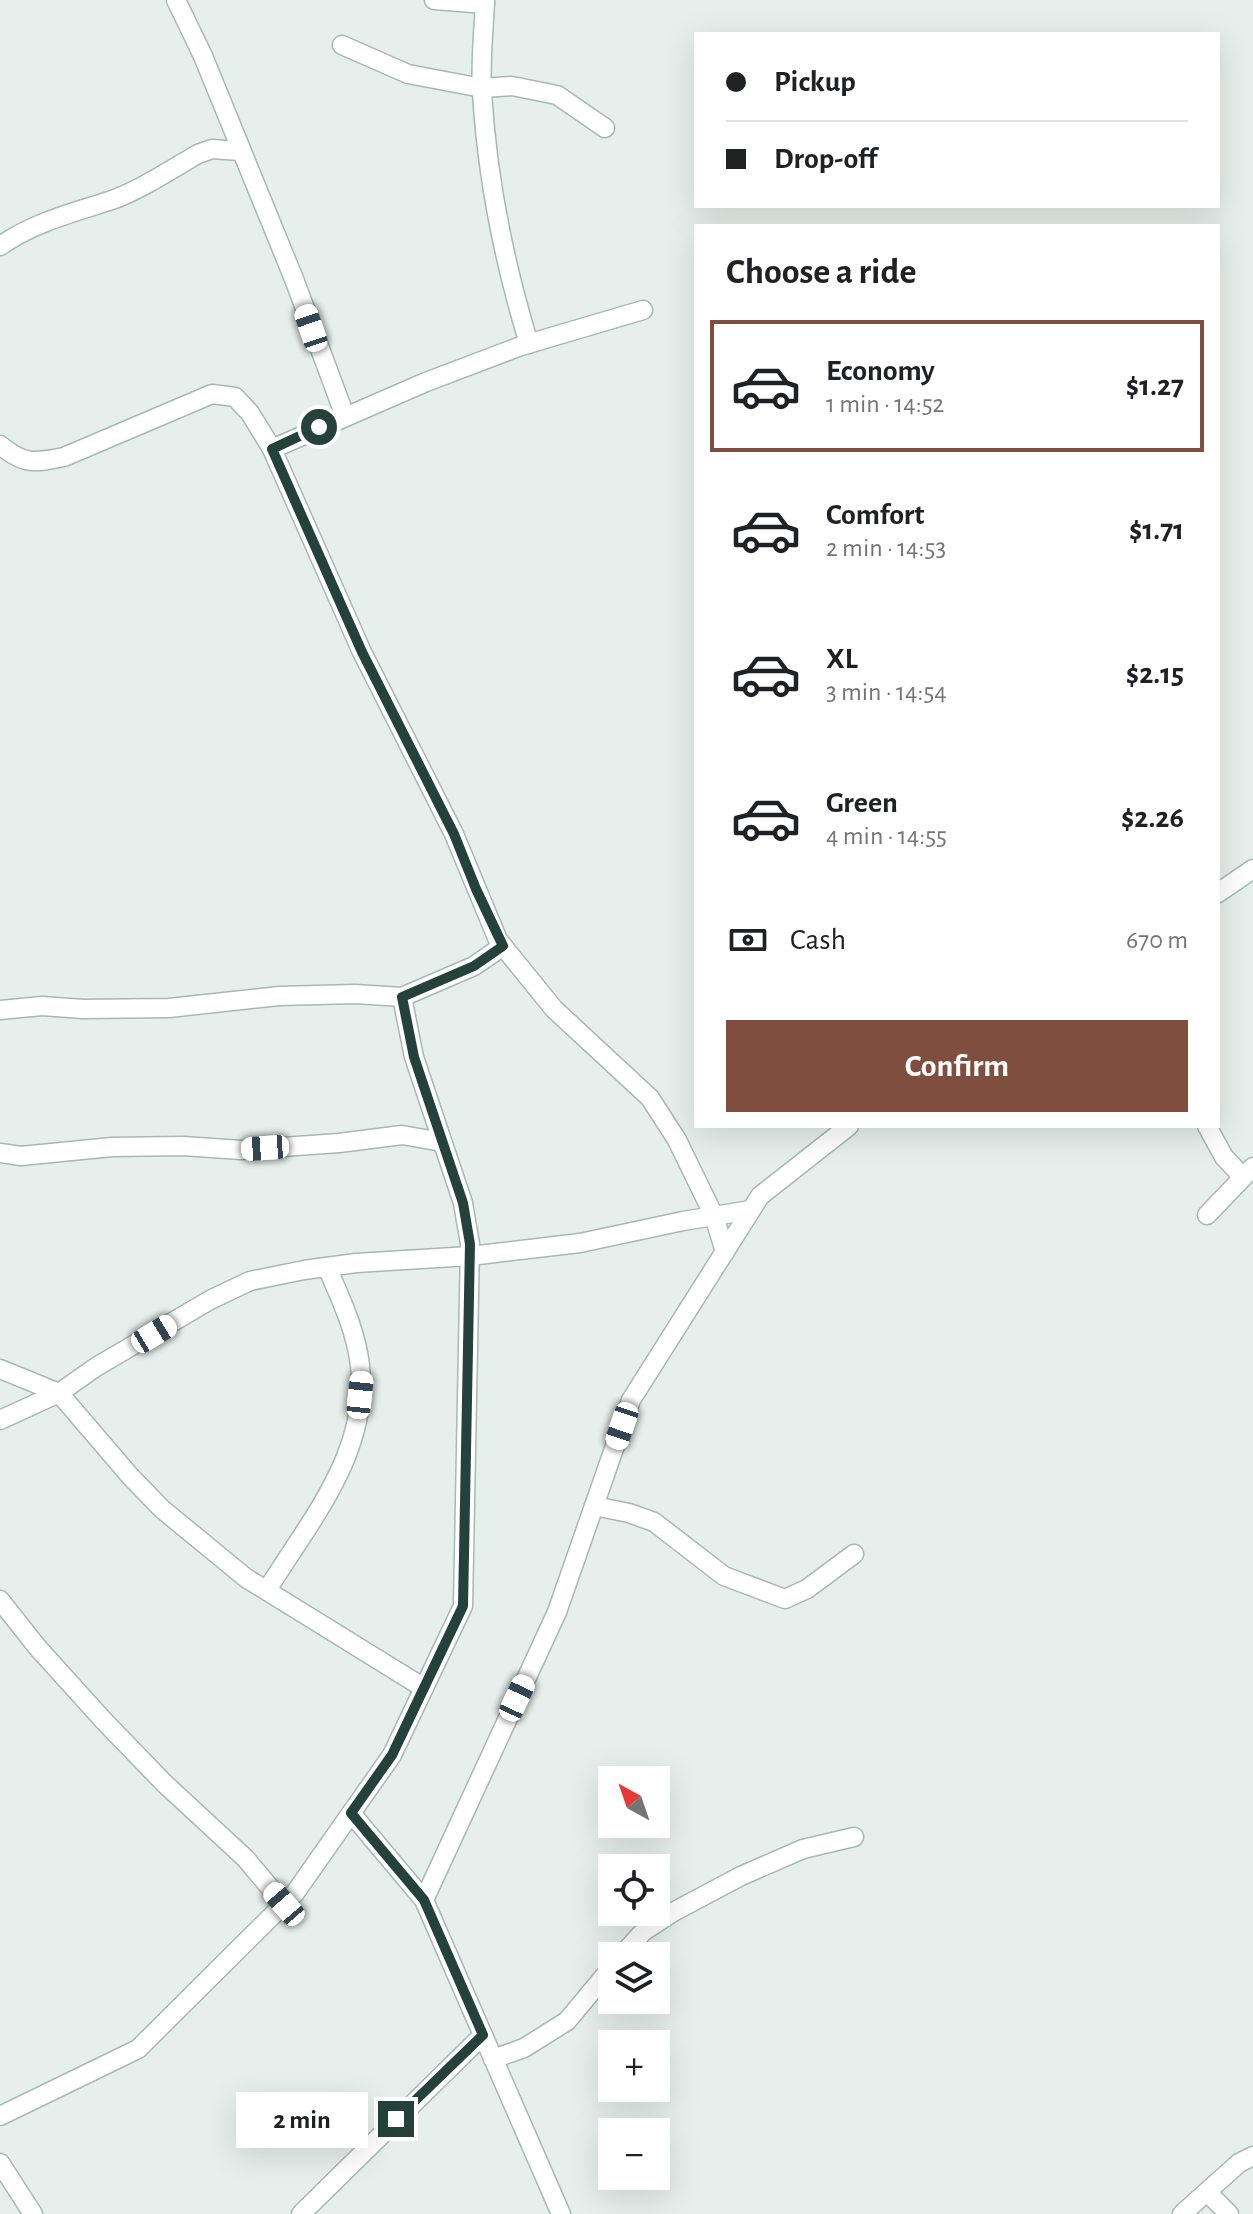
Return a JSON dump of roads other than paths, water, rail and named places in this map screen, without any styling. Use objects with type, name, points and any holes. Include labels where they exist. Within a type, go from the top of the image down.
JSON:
[{"type":"street","points":[[176,0],[203,56],[294,279],[345,416]]},
{"type":"street","points":[[434,0],[485,2],[482,88],[489,167],[516,302],[529,344]]},
{"type":"street","points":[[342,45],[408,74],[482,88],[512,86],[557,95],[605,128]]},
{"type":"street","points":[[0,246],[44,223],[111,200],[198,154],[212,149],[240,151]]},
{"type":"street","points":[[272,449],[345,416],[529,344],[643,310]]},
{"type":"street","points":[[0,445],[16,459],[40,462],[64,457],[212,394],[235,397],[250,413],[272,449],[362,652],[454,834],[503,946],[554,1009],[650,1098],[677,1140],[714,1216],[725,1252]]},
{"type":"street","points":[[1220,892],[1253,869]]},
{"type":"street","points":[[0,1010],[42,1006],[169,1008],[279,996],[355,994],[402,997],[474,966],[503,946]]},
{"type":"street","points":[[0,2116],[138,2049],[295,1893],[392,1755],[463,1606],[470,1256],[463,1203],[414,1057],[402,997]]},
{"type":"street","points":[[424,1900],[557,1612],[631,1400],[760,1196],[846,1128]]},
{"type":"street","points":[[1207,1215],[1247,1172],[1224,1157],[1208,1128]]},
{"type":"street","points":[[0,1153],[21,1156],[112,1147],[169,1146],[241,1150],[402,1135],[442,1142]]},
{"type":"street","points":[[0,1420],[59,1393],[96,1367],[210,1300],[250,1281],[327,1267],[470,1256],[580,1243],[751,1210]]},
{"type":"street","points":[[267,1590],[327,1500],[353,1442],[361,1379],[357,1347],[327,1267]]},
{"type":"street","points":[[0,1369],[59,1393],[162,1509],[246,1578],[424,1688]]},
{"type":"street","points":[[594,1506],[654,1522],[724,1576],[785,1599],[807,1589],[854,1554]]},
{"type":"street","points":[[0,1600],[38,1648],[104,1721],[165,1784],[245,1858],[284,1904]]},
{"type":"street","points":[[351,1813],[424,1900],[555,2211]]},
{"type":"street","points":[[634,1942],[644,1931],[675,1911],[741,1876],[803,1849],[854,1837]]},
{"type":"street","points":[[493,2059],[524,2048],[567,2021],[598,1984]]},
{"type":"street","points":[[301,2214],[483,2035]]},
{"type":"street","points":[[1182,2214],[1239,2163],[1253,2156]]},
{"type":"street","points":[[0,2163],[33,2214]]},
{"type":"street","points":[[1208,2193],[1229,2214]]}]
